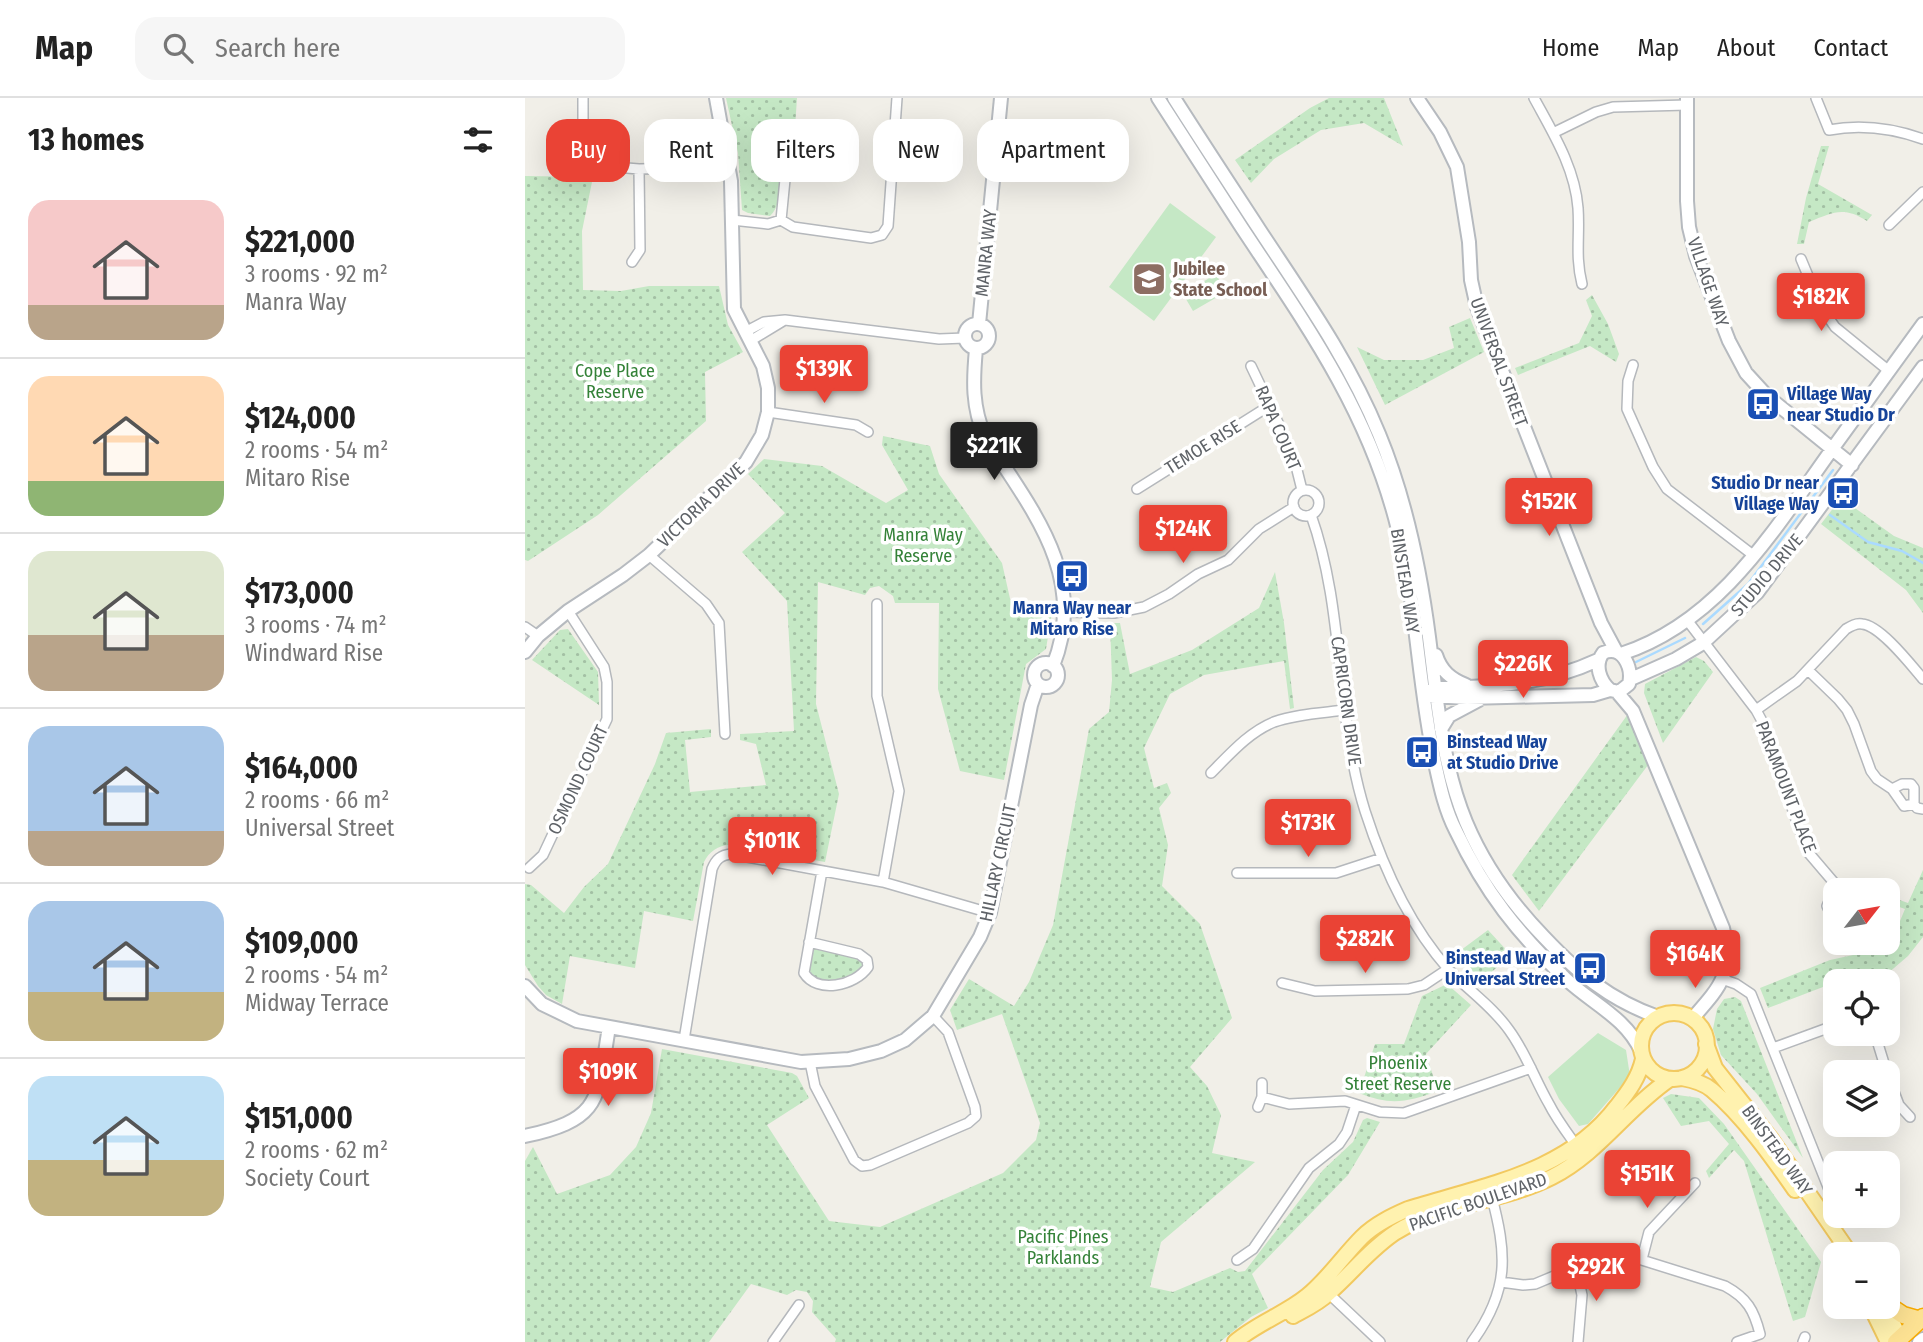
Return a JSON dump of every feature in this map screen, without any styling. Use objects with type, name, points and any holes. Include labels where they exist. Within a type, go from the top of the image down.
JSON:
[{"type":"highway","points":[[1900,1313],[1922,1319]]},
{"type":"highway","points":[[1891,1339],[1922,1319]]},
{"type":"main road","points":[[1675,1013],[1692,1019],[1702,1030],[1706,1044],[1705,1055],[1692,1073],[1676,1078],[1654,1072],[1642,1055],[1641,1041],[1644,1031],[1658,1017],[1675,1013]]},
{"type":"main road","name":"BINSTEAD WAY","points":[[1706,1044],[1715,1069],[1771,1139],[1842,1242]]},
{"type":"main road","name":"PACIFIC BOULEVARD","points":[[1580,1152],[1635,1082],[1642,1055]]},
{"type":"main road","name":"PACIFIC BOULEVARD","points":[[1247,1342],[1259,1332],[1292,1317],[1324,1290],[1363,1235],[1375,1226],[1408,1209],[1490,1192],[1580,1152],[1655,1089],[1676,1078]]},
{"type":"main road","name":"BINSTEAD WAY","points":[[1676,1078],[1697,1081],[1711,1088],[1787,1178],[1830,1242]]},
{"type":"main road","name":"PACIFIC BOULEVARD","points":[[1234,1342],[1257,1325],[1324,1290]]},
{"type":"main road","points":[[1878,1319],[1891,1339]]},
{"type":"main road","points":[[1889,1319],[1891,1339]]},
{"type":"street","points":[[583,98],[584,159],[595,167],[644,169]]},
{"type":"street","name":"VICTORIA DRIVE","points":[[716,98],[720,119]]},
{"type":"street","points":[[732,220],[768,223],[781,220],[793,227],[877,238],[885,232],[897,98]]},
{"type":"street","name":"MANRA WAY","points":[[1001,98],[979,324],[989,331],[990,339],[986,345],[976,349],[972,391],[978,422],[985,437],[1046,533],[1060,573],[1065,612],[1062,639],[1053,666],[1057,672],[1056,680],[1050,686],[1038,684]]},
{"type":"street","name":"BINSTEAD WAY","points":[[1158,98],[1322,349],[1364,428],[1385,483],[1400,542],[1422,694],[1441,791],[1474,869],[1523,938],[1570,982],[1627,1027],[1642,1055]]},
{"type":"street","name":"BINSTEAD WAY","points":[[1174,98],[1337,349],[1368,407],[1389,460],[1415,546],[1441,729],[1455,791],[1466,822],[1485,860],[1505,891],[1569,963],[1623,1003],[1658,1017]]},
{"type":"street","name":"UNIVERSAL STREET","points":[[1417,98],[1440,132],[1457,167],[1469,242],[1471,280],[1477,307],[1601,623],[1618,652]]},
{"type":"street","points":[[1534,98],[1570,169],[1578,207],[1577,262],[1582,284]]},
{"type":"street","points":[[1816,98],[1829,130],[1849,126],[1887,128],[1923,139]]},
{"type":"street","points":[[1553,133],[1613,107],[1687,101]]},
{"type":"street","name":"VILLAGE WAY","points":[[1687,101],[1689,227],[1696,256],[1734,353],[1753,382],[1781,409],[1854,462]]},
{"type":"street","points":[[632,262],[640,250],[639,169]]},
{"type":"street","name":"VICTORIA DRIVE","points":[[525,652],[538,636],[568,611],[649,555],[745,461],[762,435],[768,412],[768,388],[763,366],[734,309],[730,182]]},
{"type":"street","points":[[781,220],[785,182]]},
{"type":"street","points":[[1889,225],[1923,192]]},
{"type":"street","points":[[1801,258],[1821,307],[1835,327],[1889,371]]},
{"type":"street","points":[[748,336],[785,320],[939,339],[965,338]]},
{"type":"street","points":[[976,349],[969,345],[965,338],[968,327],[979,324]]},
{"type":"street","name":"STUDIO DRIVE","points":[[1618,652],[1663,636],[1728,586],[1923,324]]},
{"type":"street","points":[[1633,365],[1628,381],[1627,409],[1653,467],[1667,489],[1753,555]]},
{"type":"street","name":"RAPA COURT","points":[[1251,366],[1293,454],[1302,490]]},
{"type":"street","name":"STUDIO DRIVE","points":[[1631,679],[1677,659],[1703,643],[1757,593],[1923,367]]},
{"type":"street","name":"TEMOE RISE","points":[[1137,489],[1269,406]]},
{"type":"street","points":[[768,412],[856,425],[869,432]]},
{"type":"street","points":[[1302,490],[1312,491],[1318,497],[1318,507],[1311,515],[1301,515],[1294,508],[1295,496],[1302,490]]},
{"type":"street","points":[[1065,612],[1114,613],[1144,607],[1198,574],[1228,560],[1259,530],[1294,508]]},
{"type":"street","name":"CAPRICORN DRIVE","points":[[1311,515],[1321,547],[1332,603],[1345,710],[1359,787],[1382,858],[1418,927],[1448,969],[1502,1020],[1518,1043],[1548,1103],[1580,1152]]},
{"type":"street","points":[[649,555],[706,604],[719,623],[725,734]]},
{"type":"street","points":[[877,604],[877,696],[899,790],[883,882]]},
{"type":"street","name":"OSMOND COURT","points":[[529,868],[543,855],[607,719],[607,682],[604,667],[568,611]]},
{"type":"street","name":"PARAMOUNT PLACE","points":[[1687,620],[1756,710],[1802,840],[1816,864],[1829,878]]},
{"type":"street","name":"UNIVERSAL STREET","points":[[1600,658],[1601,623]]},
{"type":"street","points":[[1756,710],[1797,681],[1846,629],[1863,624],[1871,627],[1902,654],[1923,679]]},
{"type":"street","points":[[525,627],[538,636]]},
{"type":"street","points":[[1429,635],[1443,671],[1456,682],[1469,687]]},
{"type":"street","points":[[1422,694],[1469,687],[1522,684],[1554,678],[1600,658],[1606,652],[1618,652],[1628,664],[1631,679],[1625,689],[1593,695],[1486,697],[1436,693]]},
{"type":"street","points":[[1600,658],[1601,679],[1633,711],[1723,928],[1728,962],[1722,979],[1692,1019]]},
{"type":"street","points":[[1808,670],[1847,710],[1871,771],[1877,779],[1892,789],[1904,806],[1914,804]]},
{"type":"street","name":"HILLARY CIRCUIT","points":[[525,986],[542,1004],[577,1021],[810,1062],[849,1059],[881,1051],[905,1040],[933,1016],[980,937],[990,913],[1031,705],[1038,684]]},
{"type":"street","points":[[1441,729],[1449,716],[1486,697]]},
{"type":"street","points":[[1211,773],[1244,740],[1264,727],[1287,719],[1345,710]]},
{"type":"street","points":[[1892,789],[1902,784],[1911,785],[1915,794],[1914,804],[1923,809]]},
{"type":"street","points":[[684,1040],[715,862],[725,855],[883,882],[990,913]]},
{"type":"street","points":[[1237,873],[1336,873],[1382,858]]},
{"type":"street","points":[[809,942],[859,954],[867,960],[868,967],[864,974],[846,983],[818,985],[809,982],[804,973],[809,942],[822,871]]},
{"type":"street","points":[[1282,983],[1315,991],[1408,989],[1424,985],[1448,969]]},
{"type":"street","points":[[1722,979],[1751,994],[1823,1174]]},
{"type":"street","points":[[810,1062],[815,1086],[854,1160],[863,1166],[870,1165],[968,1123],[976,1116],[948,1032],[933,1016]]},
{"type":"street","points":[[525,1144],[531,1135],[580,1117],[591,1105],[599,1082],[609,1027]]},
{"type":"street","points":[[1773,1048],[1823,1030]]},
{"type":"street","points":[[1262,1097],[1289,1104],[1345,1101],[1380,1112],[1404,1112],[1531,1068]]},
{"type":"street","points":[[1258,1107],[1262,1097],[1262,1083]]},
{"type":"street","points":[[1237,1260],[1253,1248],[1309,1168],[1339,1144],[1347,1132],[1356,1105]]},
{"type":"street","points":[[1900,1106],[1910,1117]]},
{"type":"street","points":[[1642,1259],[1649,1232],[1695,1183]]},
{"type":"street","points":[[1472,1342],[1487,1322],[1497,1300],[1501,1282],[1501,1249],[1490,1192]]},
{"type":"street","points":[[1501,1282],[1535,1284],[1597,1258],[1629,1256],[1642,1259],[1725,1286],[1738,1293],[1755,1313],[1760,1334],[1737,1342]]},
{"type":"street","points":[[1576,1267],[1582,1295],[1578,1342]]},
{"type":"street","points":[[1324,1290],[1380,1342]]},
{"type":"street","points":[[773,1342],[799,1305]]},
{"type":"green space","points":[[726,98],[797,98],[796,119],[751,119],[751,182],[779,182],[778,201],[770,216],[742,210],[737,119],[731,119]]},
{"type":"green space","points":[[1329,98],[1384,98],[1403,146],[1364,123],[1321,130],[1274,159],[1251,183],[1235,160],[1310,108]]},
{"type":"green space","points":[[1821,146],[1829,146],[1818,184],[1872,215],[1867,221],[1852,213],[1838,212],[1809,222],[1804,244],[1797,244],[1806,198]]},
{"type":"green space","name":"Cope Place Reserve","points":[[525,176],[546,176],[546,182],[592,182],[582,231],[583,290],[621,291],[649,286],[719,286],[728,325],[743,352],[705,372],[706,421],[598,515],[528,561],[525,560]]},
{"type":"green space","points":[[1170,203],[1216,237],[1154,321],[1109,287]]},
{"type":"green space","points":[[1216,274],[1226,292],[1193,311],[1183,294]]},
{"type":"green space","points":[[1592,295],[1608,324],[1619,354],[1616,362],[1590,346],[1518,375],[1515,368],[1579,343],[1592,316],[1586,300]]},
{"type":"green space","points":[[1470,318],[1484,352],[1385,405],[1357,347],[1384,360],[1423,360],[1454,348],[1449,327]]},
{"type":"green space","name":"Manra Way Reserve","points":[[883,436],[930,446],[939,474],[1002,563],[1011,603],[1051,601],[1052,612],[1046,649],[1026,664],[1004,780],[960,771],[938,689],[939,603],[895,603],[893,596],[879,586],[870,588],[865,595],[818,582],[816,704],[839,794],[825,862],[732,845],[719,847],[704,862],[693,921],[644,911],[635,968],[570,956],[562,1004],[546,995],[525,965],[525,884],[531,885],[564,913],[584,887],[608,864],[655,764],[666,733],[711,729],[711,737],[685,740],[690,792],[766,785],[756,744],[740,740],[740,734],[794,731],[787,601],[742,552],[785,513],[748,474],[764,459],[822,466],[886,503],[908,490],[882,445]]},
{"type":"green space","points":[[1841,498],[1894,536],[1923,548],[1923,613],[1906,590],[1821,524]]},
{"type":"green space","name":"Pacific Pines Parklands","points":[[1275,572],[1294,708],[1290,709],[1284,661],[1204,675],[1170,694],[1144,748],[1154,788],[1167,783],[1171,793],[1159,808],[1168,845],[1162,886],[1200,924],[1232,1018],[1190,1067],[1207,1086],[1221,1115],[1212,1153],[1255,1162],[1161,1242],[1150,1287],[1173,1292],[1230,1268],[1238,1272],[1245,1271],[1323,1170],[1353,1142],[1363,1120],[1367,1118],[1380,1122],[1348,1175],[1252,1274],[1268,1308],[1251,1317],[1220,1342],[835,1342],[836,1339],[812,1312],[813,1301],[807,1292],[796,1290],[787,1295],[751,1284],[709,1342],[525,1342],[525,1161],[533,1147],[557,1194],[610,1175],[636,1147],[651,1113],[662,1049],[797,1076],[809,1098],[767,1125],[829,1221],[880,1227],[1003,1173],[1036,1140],[1040,1123],[1002,1014],[957,1030],[950,1010],[969,979],[1014,1006],[1029,982],[1053,925],[1089,729],[1109,712],[1112,680],[1110,623],[1120,623],[1130,674],[1192,650],[1259,608]]},
{"type":"green space","points":[[568,629],[598,672],[599,705],[532,660],[560,630]]},
{"type":"green space","points":[[1696,657],[1704,661],[1713,672],[1663,743],[1644,693],[1645,684]]},
{"type":"green space","points":[[1628,714],[1648,765],[1539,911],[1512,875]]},
{"type":"green space","points":[[1923,870],[1923,937],[1908,956],[1893,969],[1823,969],[1823,987],[1768,1008],[1760,988],[1830,960],[1848,956],[1901,956],[1901,919],[1905,909],[1901,908],[1901,901],[1908,903]]},
{"type":"green space","points":[[1488,930],[1511,955],[1479,983],[1453,956]]},
{"type":"green space","points":[[814,949],[855,957],[862,962],[862,969],[838,979],[814,978],[809,970]]},
{"type":"green space","name":"Phoenix Street Reserve","points":[[1447,984],[1471,1005],[1426,1054],[1438,1091],[1399,1101],[1380,1100],[1359,1093],[1375,1044],[1404,1044],[1422,996]]},
{"type":"green space","points":[[1735,997],[1741,1001],[1803,1158],[1757,1094],[1721,1055],[1713,1029],[1717,1009],[1724,999]]},
{"type":"green space","points":[[1598,1033],[1626,1050],[1630,1076],[1588,1124],[1579,1126],[1559,1099],[1548,1077]]},
{"type":"green space","points":[[1671,1094],[1699,1098],[1724,1124],[1821,1262],[1805,1317],[1793,1321],[1744,1161],[1734,1150],[1709,1178],[1706,1171],[1729,1144],[1709,1121],[1681,1126],[1663,1098]]},
{"type":"waterway","points":[[1703,624],[1748,584],[1833,470]]},
{"type":"waterway","points":[[1830,515],[1868,542],[1902,551],[1923,563]]},
{"type":"waterway","points":[[1636,662],[1685,638]]},
{"type":"place","name":"Jubilee State School","points":[[1149,279]]},
{"type":"place","name":"Village Way near Studio Dr","points":[[1763,404]]},
{"type":"place","name":"Studio Dr near Village Way","points":[[1843,493]]},
{"type":"place","name":"Manra Way near Mitaro Rise","points":[[1072,576]]},
{"type":"place","name":"Binstead Way at Studio Drive","points":[[1422,752]]},
{"type":"place","name":"Binstead Way at Universal Street","points":[[1590,968]]}]
